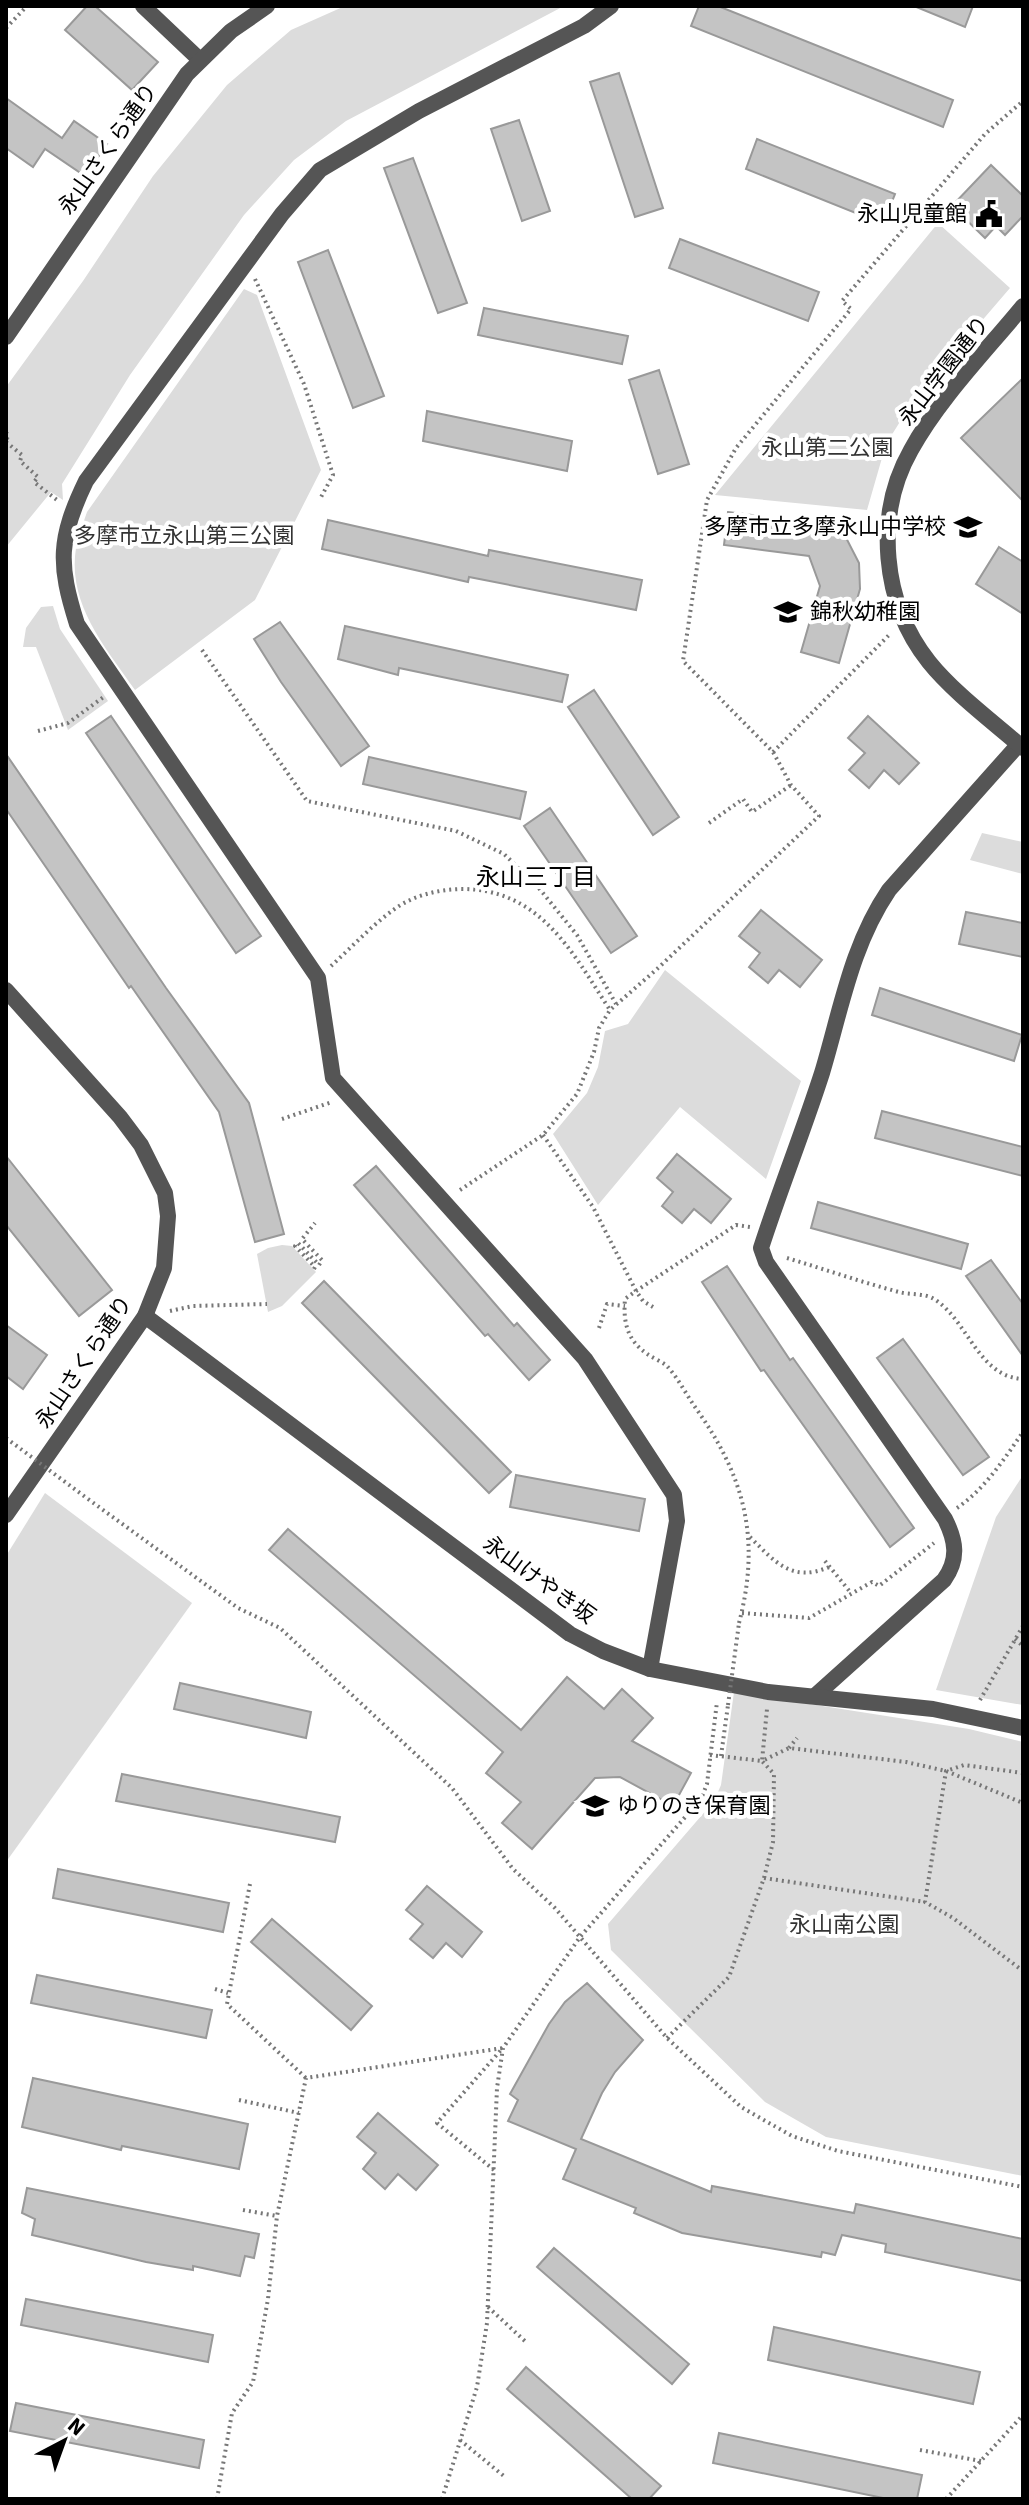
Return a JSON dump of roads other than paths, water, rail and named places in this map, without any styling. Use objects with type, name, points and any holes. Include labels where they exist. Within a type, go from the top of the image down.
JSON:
[{"type":"street","points":[[143,6],[200,60]]},
{"type":"street","name":"永山さくら通り","points":[[6,337],[173,93],[200,60],[231,31],[267,6]]},
{"type":"street","points":[[611,6],[584,26],[419,111],[320,170],[245,263],[86,481],[71,512],[64,540],[62,569],[77,624],[318,978],[333,1078],[585,1359],[674,1495],[677,1521],[650,1669]]},
{"type":"street","name":"永山学園通り","points":[[1021,746],[928,662],[903,621],[890,577],[888,556],[892,500],[909,452],[926,425],[1023,306]]},
{"type":"street","points":[[816,1695],[944,1580],[955,1556],[954,1537],[945,1519],[766,1262],[761,1248],[821,1075],[853,961],[873,914],[889,890],[1021,746]]},
{"type":"street","name":"永山さくら通り","points":[[6,990],[120,1117],[155,1168],[165,1193],[168,1240],[164,1268],[145,1316],[8,1507]]},
{"type":"street","name":"永山けやき坂","points":[[145,1316],[570,1634],[603,1651],[650,1669],[719,1684],[970,1716],[1023,1728]]},
{"type":"place","name":"永山児童館","points":[[989,214]]},
{"type":"place","name":"多摩市立多摩永山中学校","points":[[968,527]]},
{"type":"place","name":"錦秋幼稚園","points":[[788,612]]},
{"type":"place","name":"ゆりのき保育園","points":[[595,1806]]},
{"type":"district","name":"永山三丁目","points":[[536,877]]},
{"type":"park label","name":"永山第二公園","points":[[827,448]]},
{"type":"park label","name":"多摩市立永山第三公園","points":[[184,536]]},
{"type":"park label","name":"永山南公園","points":[[844,1925]]}]
